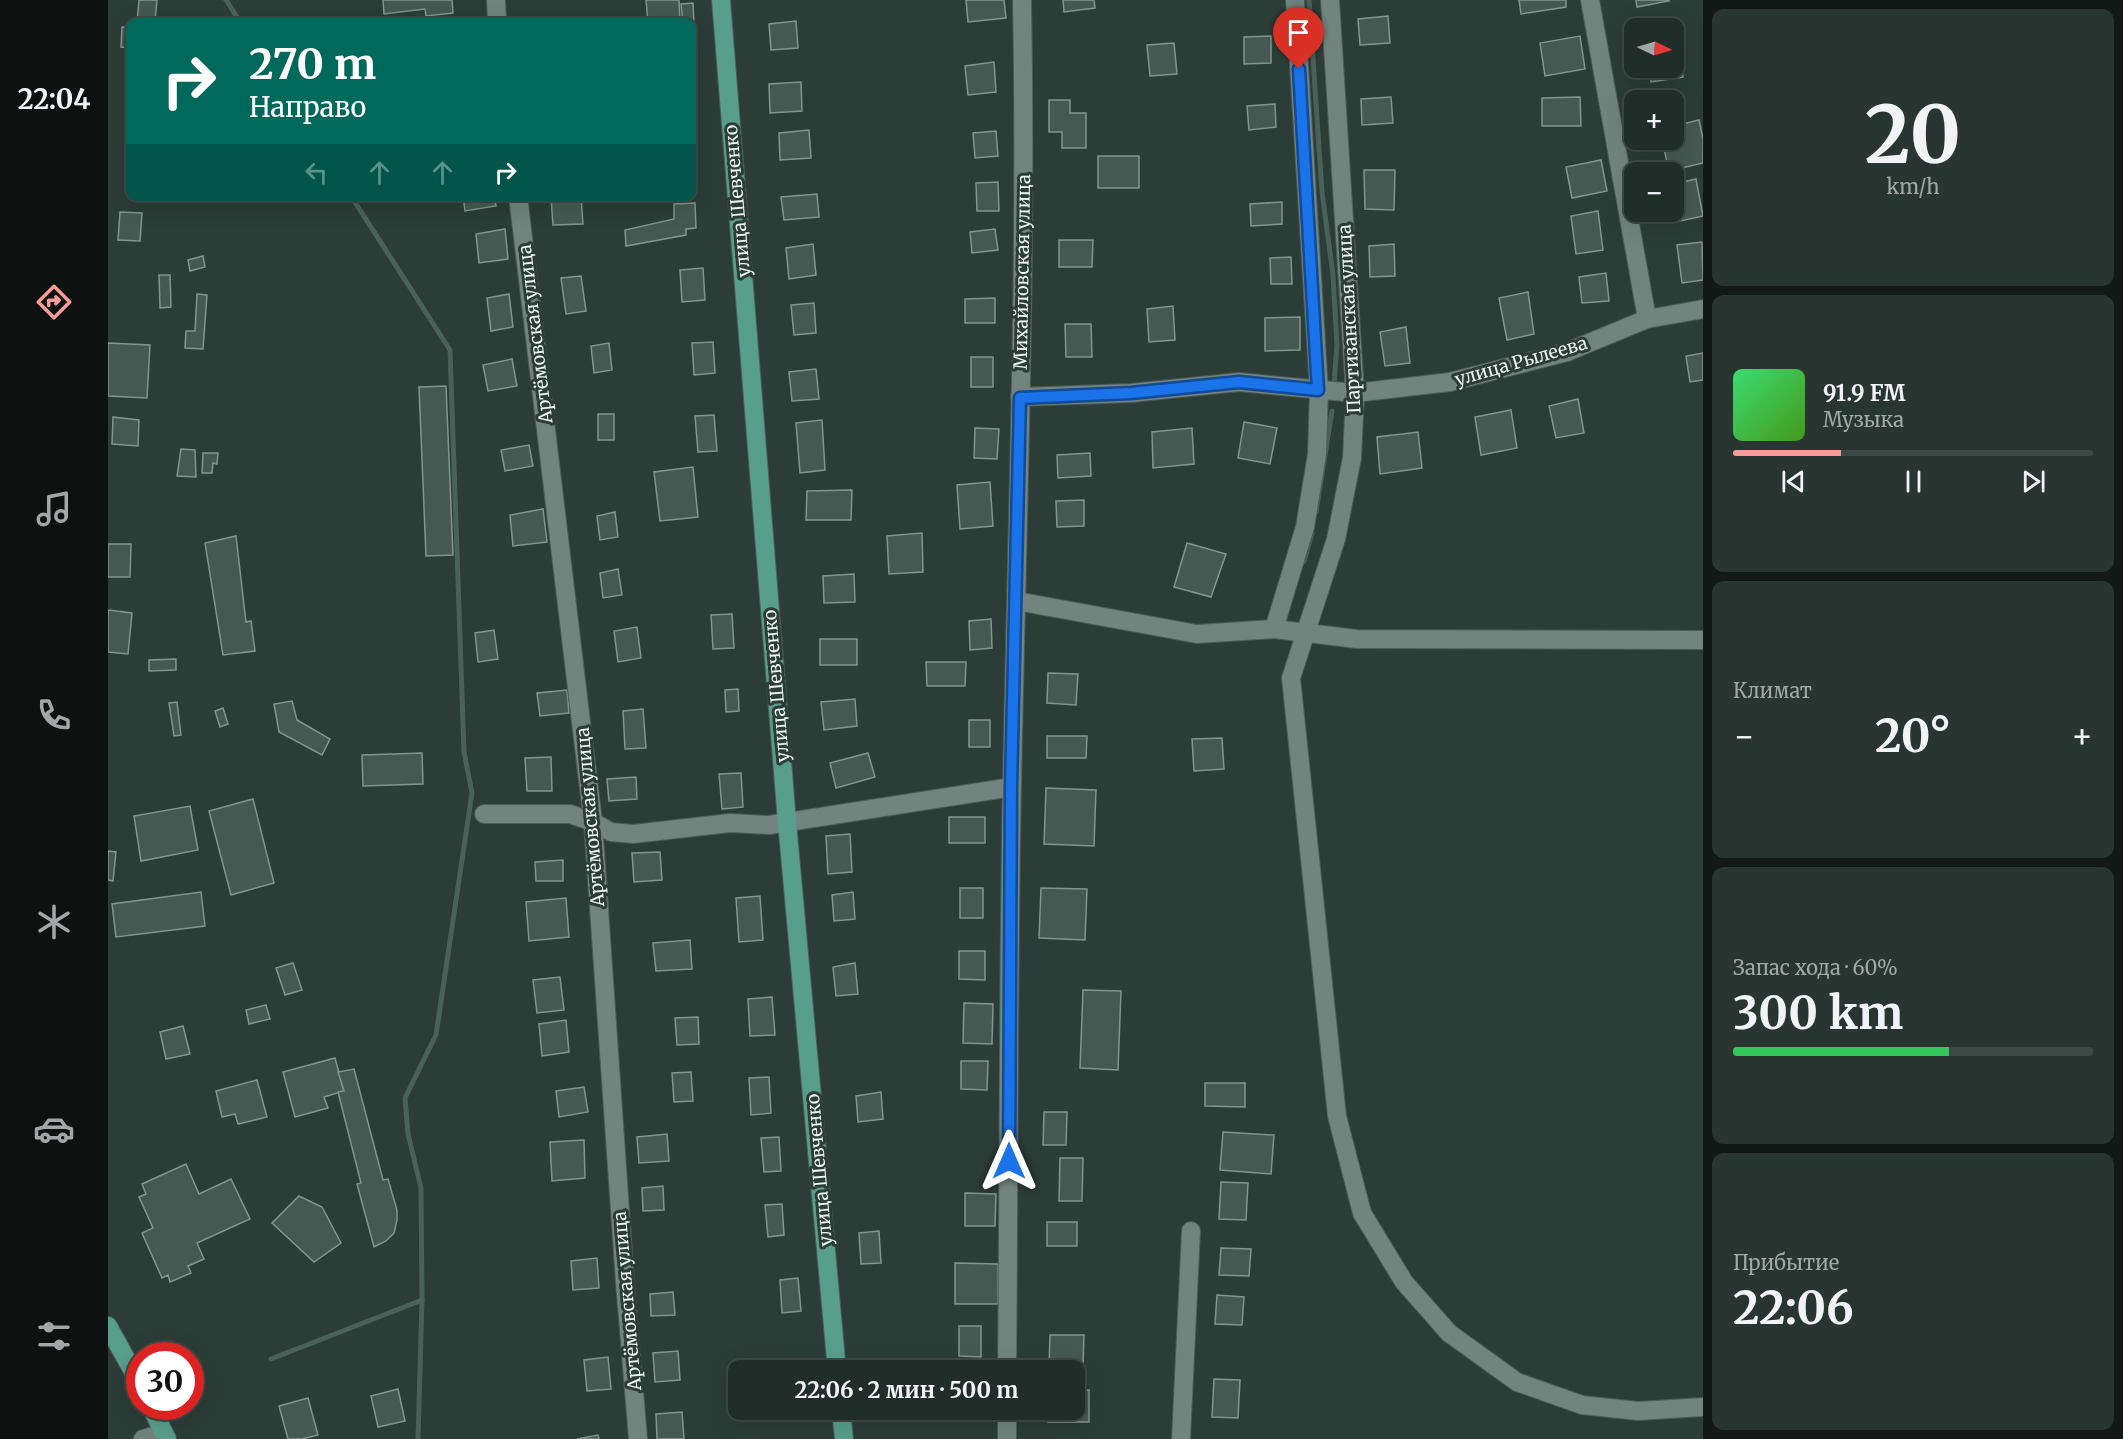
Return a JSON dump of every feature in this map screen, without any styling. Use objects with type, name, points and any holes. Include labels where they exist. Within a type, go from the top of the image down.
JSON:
[{"type":"main road","name":"улица Шевченко","points":[[721,0],[787,822],[836,1360]]},
{"type":"main road","points":[[108,1326],[126,1359]]},
{"type":"main road","points":[[157,1420],[165,1436]]},
{"type":"main road","points":[[842,1420],[844,1439]]},
{"type":"street","points":[[496,0],[497,18]]},
{"type":"street","name":"Михайловская улица","points":[[1008,1360],[1011,787],[1020,398],[1022,0]]},
{"type":"street","name":"Партизанская улица","points":[[1274,629],[1305,526],[1317,454],[1318,390],[1295,0]]},
{"type":"street","name":"Партизанская улица","points":[[1330,0],[1355,393],[1352,458],[1336,539],[1291,678],[1337,1116],[1362,1213],[1404,1282],[1449,1333],[1517,1382],[1582,1405],[1638,1411],[1703,1407]]},
{"type":"street","points":[[1590,0],[1647,319]]},
{"type":"street","name":"Артёмовская улица","points":[[519,201],[593,822],[638,1439]]},
{"type":"street","name":"улица Рылеева","points":[[1020,398],[1131,393],[1239,382],[1355,393],[1462,379],[1567,352],[1647,319],[1703,309]]},
{"type":"street","points":[[1017,601],[1197,634],[1274,629],[1357,639],[1703,640]]},
{"type":"street","points":[[484,814],[570,814],[593,822],[611,832],[633,834],[730,823],[769,825],[1011,787]]},
{"type":"street","points":[[1181,1439],[1191,1231]]},
{"type":"street","points":[[1007,1420],[1007,1439]]},
{"type":"street","points":[[143,1439],[165,1436]]},
{"type":"building","points":[[139,0],[157,0],[155,18],[137,18]]},
{"type":"building","points":[[383,0],[452,0],[453,13],[426,16],[425,9],[384,14]]},
{"type":"building","points":[[646,0],[679,0],[680,18],[648,18]]},
{"type":"building","points":[[966,0],[1004,0],[1006,18],[968,22]]},
{"type":"building","points":[[1063,0],[1094,0],[1095,8],[1064,12]]},
{"type":"building","points":[[1519,0],[1566,0],[1566,7],[1521,14]]},
{"type":"building","points":[[1636,0],[1669,0],[1669,1],[1637,7]]},
{"type":"building","points":[[693,3],[694,18],[683,18],[681,4]]},
{"type":"building","points":[[1388,16],[1390,43],[1360,45],[1358,19]]},
{"type":"building","points":[[796,21],[798,48],[771,50],[769,24]]},
{"type":"building","points":[[122,27],[126,28],[126,48],[121,47]]},
{"type":"building","points":[[1271,36],[1271,63],[1244,64],[1244,37]]},
{"type":"building","points":[[1580,36],[1585,69],[1545,76],[1540,43]]},
{"type":"building","points":[[1174,43],[1177,74],[1150,76],[1147,45]]},
{"type":"building","points":[[994,62],[996,92],[968,95],[965,66]]},
{"type":"building","points":[[1650,78],[1677,78],[1651,82]]},
{"type":"building","points":[[801,82],[802,111],[770,113],[769,84]]},
{"type":"building","points":[[1391,97],[1393,123],[1362,125],[1361,99]]},
{"type":"building","points":[[1580,97],[1581,126],[1542,126],[1542,98]]},
{"type":"building","points":[[1049,100],[1070,100],[1070,113],[1086,113],[1086,148],[1062,148],[1062,132],[1049,132]]},
{"type":"building","points":[[1275,104],[1276,127],[1249,130],[1247,106]]},
{"type":"building","points":[[1699,120],[1703,139],[1703,163],[1684,167],[1684,162],[1667,162],[1664,150],[1684,150],[1684,124]]},
{"type":"building","points":[[809,130],[811,158],[780,160],[779,133]]},
{"type":"building","points":[[996,131],[998,156],[975,158],[973,133]]},
{"type":"building","points":[[1098,156],[1139,156],[1139,188],[1098,188]]},
{"type":"building","points":[[1601,160],[1607,191],[1572,198],[1566,167]]},
{"type":"building","points":[[1364,170],[1395,170],[1394,210],[1365,209]]},
{"type":"building","points":[[1696,179],[1703,216],[1684,220],[1684,182]]},
{"type":"building","points":[[998,182],[999,211],[977,211],[976,183]]},
{"type":"building","points":[[817,194],[819,217],[784,220],[781,197]]},
{"type":"building","points":[[464,201],[495,201],[496,206],[465,211]]},
{"type":"building","points":[[551,201],[581,201],[583,224],[553,225]]},
{"type":"building","points":[[1282,202],[1282,224],[1251,226],[1250,204]]},
{"type":"building","points":[[695,203],[696,228],[686,229],[686,235],[626,246],[625,230],[674,219],[674,204]]},
{"type":"building","points":[[1598,211],[1603,250],[1576,254],[1571,216]]},
{"type":"building","points":[[120,212],[142,213],[140,241],[118,240]]},
{"type":"building","points":[[505,229],[508,259],[479,263],[476,234]]},
{"type":"building","points":[[995,229],[998,250],[972,253],[970,232]]},
{"type":"building","points":[[1059,240],[1093,240],[1092,267],[1059,267]]},
{"type":"building","points":[[1702,242],[1703,280],[1682,283],[1677,245]]},
{"type":"building","points":[[813,244],[816,275],[789,279],[786,248]]},
{"type":"building","points":[[1394,244],[1395,276],[1370,277],[1369,246]]},
{"type":"building","points":[[203,256],[205,267],[190,271],[188,260]]},
{"type":"building","points":[[1291,257],[1292,284],[1271,284],[1270,258]]},
{"type":"building","points":[[703,268],[705,300],[682,302],[680,270]]},
{"type":"building","points":[[1606,273],[1609,301],[1582,303],[1579,277]]},
{"type":"building","points":[[159,275],[170,275],[171,307],[160,308]]},
{"type":"building","points":[[581,276],[586,311],[566,314],[561,278]]},
{"type":"building","points":[[1528,292],[1534,334],[1507,340],[1499,298]]},
{"type":"building","points":[[197,294],[207,295],[203,349],[185,348],[186,331],[195,331]]},
{"type":"building","points":[[509,294],[513,327],[491,331],[487,298]]},
{"type":"building","points":[[995,298],[995,323],[965,323],[965,299]]},
{"type":"building","points":[[814,303],[816,333],[794,335],[791,305]]},
{"type":"building","points":[[1173,306],[1175,340],[1149,342],[1147,309]]},
{"type":"building","points":[[1300,317],[1300,350],[1265,351],[1265,318]]},
{"type":"building","points":[[1065,324],[1091,324],[1092,357],[1066,357]]},
{"type":"building","points":[[1406,327],[1410,363],[1385,366],[1380,332]]},
{"type":"building","points":[[713,342],[715,373],[694,375],[692,343]]},
{"type":"building","points":[[108,343],[150,345],[147,398],[108,396]]},
{"type":"building","points":[[609,343],[612,370],[594,373],[591,346]]},
{"type":"building","points":[[1703,353],[1703,380],[1690,382],[1686,356]]},
{"type":"building","points":[[971,357],[993,357],[993,387],[971,387]]},
{"type":"building","points":[[512,359],[517,386],[488,391],[483,365]]},
{"type":"building","points":[[816,369],[819,399],[792,401],[789,372]]},
{"type":"building","points":[[446,386],[453,555],[426,556],[419,387]]},
{"type":"building","points":[[1578,399],[1584,433],[1556,438],[1549,406]]},
{"type":"building","points":[[1511,410],[1517,448],[1481,455],[1475,417]]},
{"type":"building","points":[[598,414],[614,414],[614,440],[598,440]]},
{"type":"building","points":[[714,415],[717,451],[698,452],[695,416]]},
{"type":"building","points":[[113,417],[139,420],[138,446],[112,444]]},
{"type":"building","points":[[822,420],[825,470],[800,473],[796,423]]},
{"type":"building","points":[[1244,422],[1277,428],[1270,464],[1238,458]]},
{"type":"building","points":[[975,428],[999,429],[997,459],[974,458]]},
{"type":"building","points":[[1192,428],[1194,464],[1153,468],[1152,432]]},
{"type":"building","points":[[1418,432],[1422,468],[1380,474],[1377,437]]},
{"type":"building","points":[[529,445],[533,466],[505,471],[501,450]]},
{"type":"building","points":[[181,449],[195,450],[196,477],[177,476]]},
{"type":"building","points":[[203,453],[218,453],[217,464],[213,463],[212,473],[202,473]]},
{"type":"building","points":[[1090,453],[1091,476],[1058,478],[1057,455]]},
{"type":"building","points":[[693,467],[698,517],[660,521],[654,472]]},
{"type":"building","points":[[990,482],[993,526],[960,529],[957,485]]},
{"type":"building","points":[[852,490],[851,520],[806,520],[807,491]]},
{"type":"building","points":[[1084,500],[1084,526],[1057,527],[1056,501]]},
{"type":"building","points":[[543,509],[547,542],[513,546],[510,515]]},
{"type":"building","points":[[615,512],[618,537],[600,540],[597,516]]},
{"type":"building","points":[[922,533],[923,572],[889,574],[887,536]]},
{"type":"building","points":[[236,536],[246,622],[251,621],[255,651],[223,655],[205,543]]},
{"type":"building","points":[[1187,543],[1226,554],[1211,597],[1174,587]]},
{"type":"building","points":[[108,544],[131,544],[130,577],[108,577]]},
{"type":"building","points":[[618,569],[622,595],[603,598],[600,573]]},
{"type":"building","points":[[854,574],[855,602],[824,603],[823,576]]},
{"type":"building","points":[[108,610],[132,613],[128,654],[108,652]]},
{"type":"building","points":[[732,614],[734,648],[713,649],[711,615]]},
{"type":"building","points":[[991,619],[992,648],[970,650],[969,621]]},
{"type":"building","points":[[637,627],[641,658],[618,662],[614,631]]},
{"type":"building","points":[[494,630],[498,659],[478,662],[475,633]]},
{"type":"building","points":[[820,639],[857,639],[857,665],[820,665]]},
{"type":"building","points":[[176,659],[176,670],[149,671],[149,660]]},
{"type":"building","points":[[926,662],[966,662],[965,686],[927,686]]},
{"type":"building","points":[[1048,673],[1078,674],[1076,705],[1047,703]]},
{"type":"building","points":[[738,689],[739,711],[726,712],[725,690]]},
{"type":"building","points":[[567,690],[569,713],[540,716],[537,693]]},
{"type":"building","points":[[855,699],[857,726],[824,730],[821,702]]},
{"type":"building","points":[[292,701],[297,720],[330,739],[322,755],[279,732],[274,704]]},
{"type":"building","points":[[177,702],[181,735],[174,736],[169,703]]},
{"type":"building","points":[[223,708],[228,724],[220,727],[215,711]]},
{"type":"building","points":[[643,709],[646,748],[625,749],[623,711]]},
{"type":"building","points":[[969,720],[990,720],[990,747],[969,747]]},
{"type":"building","points":[[1047,736],[1087,736],[1086,758],[1047,758]]},
{"type":"building","points":[[1222,738],[1224,769],[1194,771],[1192,739]]},
{"type":"building","points":[[422,753],[423,784],[363,786],[362,755]]},
{"type":"building","points":[[868,753],[875,777],[836,788],[830,763]]},
{"type":"building","points":[[551,757],[552,791],[527,791],[525,758]]},
{"type":"building","points":[[741,773],[743,807],[722,809],[719,774]]},
{"type":"building","points":[[636,777],[637,799],[609,801],[607,779]]},
{"type":"building","points":[[1046,788],[1096,790],[1094,846],[1044,844]]},
{"type":"building","points":[[253,799],[274,883],[231,895],[209,811]]},
{"type":"building","points":[[190,806],[198,850],[141,861],[134,816]]},
{"type":"building","points":[[949,817],[985,817],[985,843],[949,843]]},
{"type":"building","points":[[850,834],[852,872],[828,874],[826,836]]},
{"type":"building","points":[[108,851],[116,852],[113,881],[108,880]]},
{"type":"building","points":[[660,852],[662,880],[634,882],[632,853]]},
{"type":"building","points":[[563,860],[563,881],[536,881],[535,862]]},
{"type":"building","points":[[960,888],[983,888],[983,918],[960,918]]},
{"type":"building","points":[[1041,888],[1087,889],[1085,940],[1039,938]]},
{"type":"building","points":[[201,892],[205,926],[116,937],[112,904]]},
{"type":"building","points":[[853,892],[855,919],[834,921],[832,895]]},
{"type":"building","points":[[760,896],[763,940],[739,942],[736,898]]},
{"type":"building","points":[[566,898],[569,937],[529,941],[526,902]]},
{"type":"building","points":[[690,940],[692,969],[656,971],[653,943]]},
{"type":"building","points":[[959,951],[985,951],[985,980],[959,979]]},
{"type":"building","points":[[293,963],[302,990],[285,995],[276,968]]},
{"type":"building","points":[[855,963],[858,994],[836,996],[833,967]]},
{"type":"building","points":[[560,977],[564,1010],[537,1013],[533,980]]},
{"type":"building","points":[[1083,990],[1121,991],[1118,1070],[1080,1068]]},
{"type":"building","points":[[772,997],[775,1035],[750,1036],[748,999]]},
{"type":"building","points":[[964,1003],[993,1004],[992,1044],[963,1043]]},
{"type":"building","points":[[266,1005],[270,1019],[249,1024],[246,1010]]},
{"type":"building","points":[[698,1017],[699,1044],[677,1045],[675,1018]]},
{"type":"building","points":[[566,1020],[569,1052],[542,1056],[539,1024]]},
{"type":"building","points":[[183,1026],[190,1054],[166,1059],[160,1032]]},
{"type":"building","points":[[335,1058],[344,1091],[324,1097],[328,1108],[295,1117],[283,1072]]},
{"type":"building","points":[[961,1061],[988,1061],[987,1090],[961,1089]]},
{"type":"building","points":[[354,1069],[383,1180],[388,1179],[397,1210],[394,1233],[386,1241],[374,1247],[357,1184],[361,1183],[338,1092],[344,1091],[338,1072]]},
{"type":"building","points":[[691,1072],[693,1101],[674,1102],[672,1073]]},
{"type":"building","points":[[769,1077],[771,1113],[751,1115],[749,1078]]},
{"type":"building","points":[[257,1080],[267,1117],[238,1124],[235,1114],[222,1117],[216,1091]]},
{"type":"building","points":[[1205,1083],[1245,1083],[1245,1107],[1205,1106]]},
{"type":"building","points":[[584,1087],[588,1112],[559,1117],[556,1091]]},
{"type":"building","points":[[881,1092],[883,1119],[858,1122],[856,1096]]},
{"type":"building","points":[[1044,1112],[1067,1112],[1066,1145],[1043,1145]]},
{"type":"building","points":[[1223,1132],[1274,1135],[1271,1174],[1220,1170]]},
{"type":"building","points":[[667,1134],[669,1161],[639,1163],[637,1137]]},
{"type":"building","points":[[779,1137],[781,1171],[764,1172],[761,1138]]},
{"type":"building","points":[[584,1140],[585,1178],[552,1181],[550,1142]]},
{"type":"building","points":[[1060,1158],[1083,1158],[1082,1201],[1059,1201]]},
{"type":"building","points":[[186,1164],[199,1194],[231,1179],[250,1219],[197,1243],[204,1259],[188,1266],[191,1273],[170,1282],[168,1275],[162,1278],[142,1233],[153,1228],[139,1197],[146,1194],[142,1184]]},
{"type":"building","points":[[1221,1182],[1248,1183],[1246,1220],[1219,1219]]},
{"type":"building","points":[[663,1186],[664,1210],[643,1211],[642,1188]]},
{"type":"building","points":[[965,1193],[996,1194],[995,1226],[965,1226]]},
{"type":"building","points":[[299,1196],[322,1207],[341,1243],[314,1262],[272,1223]]},
{"type":"building","points":[[782,1204],[784,1235],[768,1237],[765,1205]]},
{"type":"building","points":[[1047,1222],[1077,1222],[1077,1246],[1047,1246]]},
{"type":"building","points":[[879,1231],[881,1263],[861,1264],[859,1233]]},
{"type":"building","points":[[1221,1248],[1251,1249],[1249,1276],[1219,1275]]},
{"type":"building","points":[[597,1258],[599,1288],[573,1290],[571,1261]]},
{"type":"building","points":[[955,1263],[998,1264],[998,1304],[955,1304]]},
{"type":"building","points":[[798,1278],[801,1311],[782,1313],[780,1280]]},
{"type":"building","points":[[673,1292],[675,1315],[651,1316],[650,1294]]},
{"type":"building","points":[[1217,1295],[1244,1297],[1242,1325],[1215,1324]]},
{"type":"building","points":[[959,1326],[981,1326],[981,1357],[959,1356]]},
{"type":"building","points":[[1050,1335],[1084,1335],[1083,1360],[1049,1360]]},
{"type":"building","points":[[678,1351],[680,1380],[655,1382],[653,1353]]},
{"type":"building","points":[[608,1357],[611,1389],[587,1391],[584,1360]]},
{"type":"building","points":[[1214,1379],[1240,1380],[1238,1418],[1212,1417]]},
{"type":"building","points":[[398,1389],[405,1421],[378,1427],[371,1396]]},
{"type":"building","points":[[1085,1390],[1089,1390],[1089,1422],[1048,1422],[1048,1420],[1085,1420]]},
{"type":"building","points":[[308,1398],[318,1435],[302,1439],[288,1439],[279,1406]]},
{"type":"building","points":[[682,1412],[684,1439],[657,1439],[656,1414]]},
{"type":"building","points":[[598,1435],[599,1439],[577,1439]]},
{"type":"waterway","points":[[226,0],[237,18]]},
{"type":"waterway","points":[[1309,0],[1322,192],[1333,275],[1337,345],[1334,384]]},
{"type":"waterway","points":[[354,201],[450,350],[464,752],[472,793],[436,1035],[405,1098],[408,1134],[421,1188],[422,1300],[418,1439]]},
{"type":"waterway","points":[[1316,512],[1332,411]]},
{"type":"waterway","points":[[1304,561],[1312,533]]},
{"type":"waterway","points":[[271,1359],[422,1300]]},
{"type":"route","points":[[1009,1161],[1011,787],[1020,398],[1131,393],[1239,382],[1318,390],[1299,69]]}]
